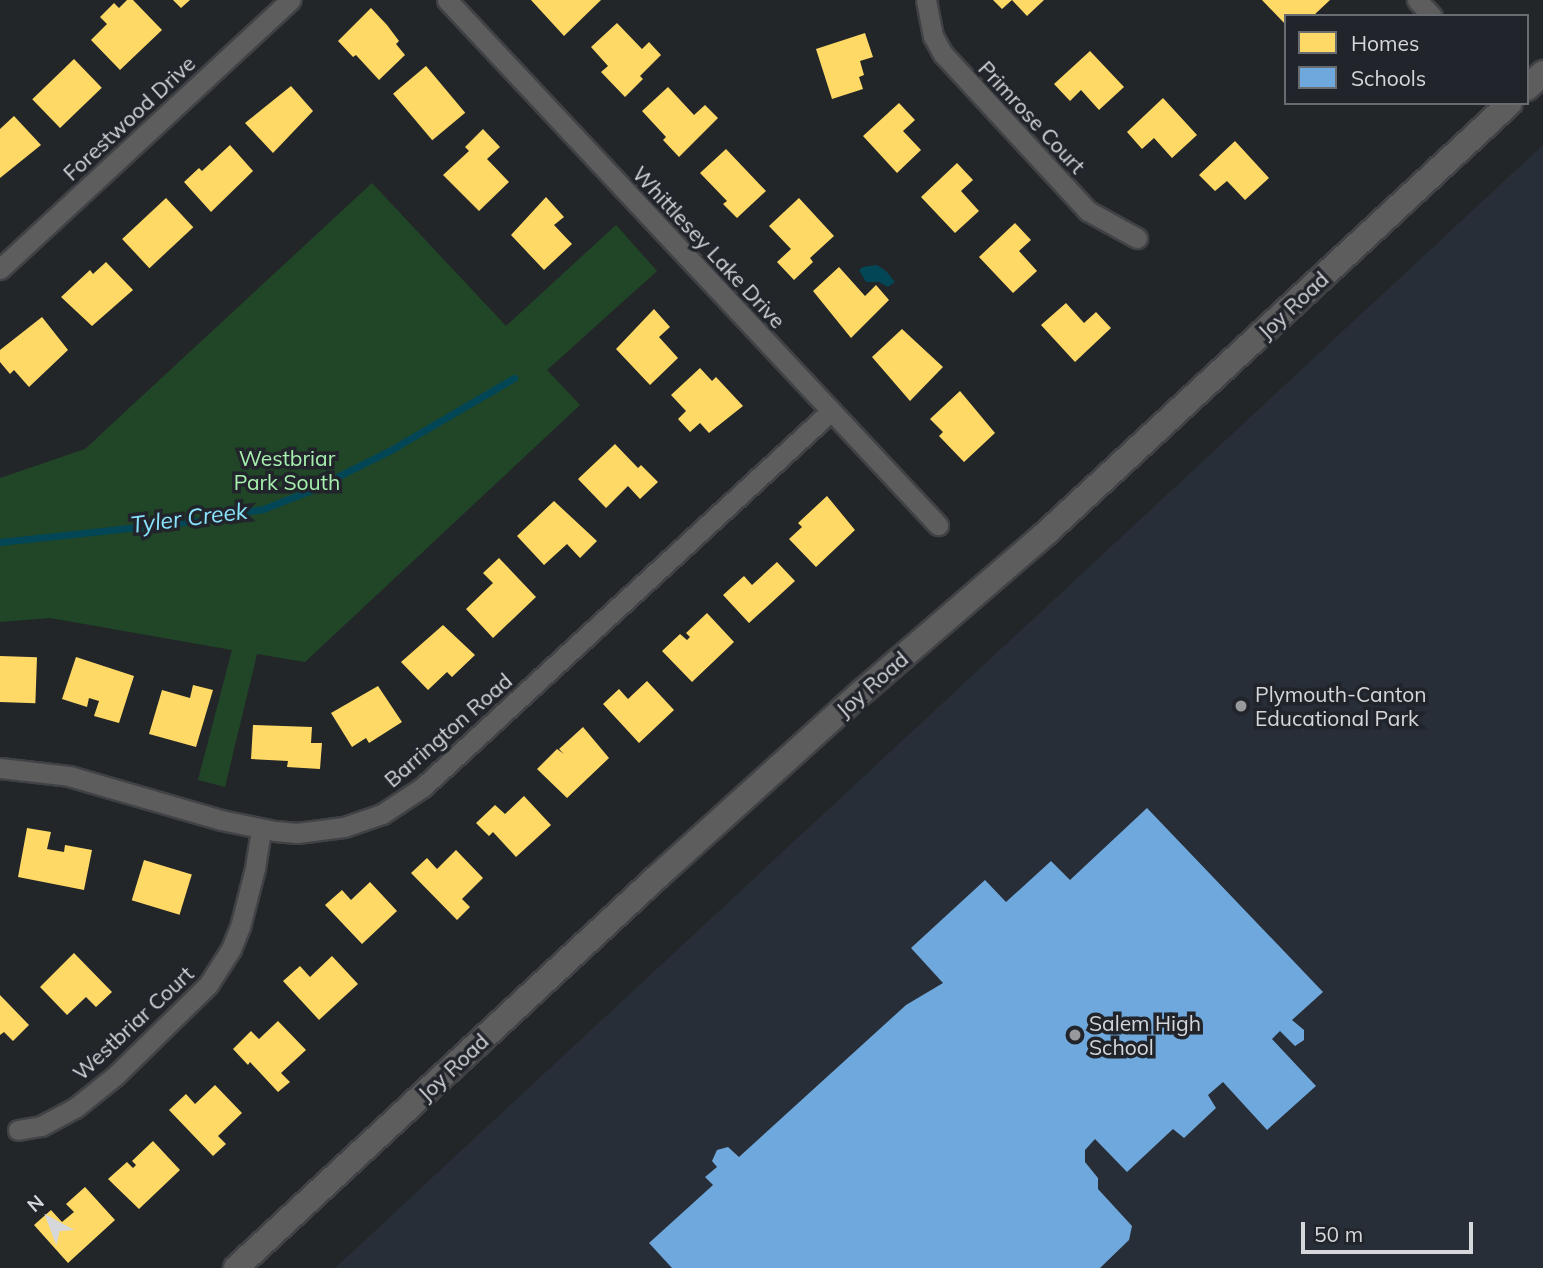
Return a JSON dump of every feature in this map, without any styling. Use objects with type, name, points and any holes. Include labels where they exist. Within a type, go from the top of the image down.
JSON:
[{"type":"street","name":"Forestwood Drive","points":[[0,269],[290,0]]},
{"type":"street","name":"Whittlesey Lake Drive","points":[[447,0],[938,525]]},
{"type":"street","name":"Primrose Court","points":[[926,0],[933,36],[943,54],[1088,211],[1137,238]]},
{"type":"street","points":[[1417,0],[1430,14]]},
{"type":"street","points":[[1529,86],[1543,73]]},
{"type":"street","name":"Joy Road","points":[[236,1268],[667,868],[862,692],[1036,542],[1508,105]]},
{"type":"street","name":"Barrington Road","points":[[0,768],[27,769],[69,776],[261,829],[297,833],[344,827],[382,814],[413,795],[831,411]]},
{"type":"street","name":"Westbriar Court","points":[[18,1130],[41,1126],[75,1108],[115,1076],[208,985],[231,949],[240,927],[253,880],[261,829]]},
{"type":"shaded area","name":"Plymouth-Canton Educational Park","points":[[1543,145],[1543,1268],[335,1268]]},
{"type":"green space","name":"Westbriar Park South","points":[[372,183],[506,326],[616,225],[657,271],[547,370],[580,405],[305,662],[257,654],[225,787],[198,780],[232,650],[50,618],[0,622],[0,478],[85,449]]},
{"type":"water","points":[[877,265],[895,282],[888,287],[879,282],[866,282],[859,270]]},
{"type":"building: Homes","points":[[127,0],[133,0],[162,30],[120,70],[91,40],[107,24],[100,17],[114,3],[119,8]]},
{"type":"building: Homes","points":[[173,0],[190,0],[181,8]]},
{"type":"building: Homes","points":[[531,0],[601,0],[564,36]]},
{"type":"building: Homes","points":[[993,0],[1012,0],[1002,9]]},
{"type":"building: Homes","points":[[1012,0],[1044,0],[1027,16]]},
{"type":"building: Homes","points":[[1262,0],[1330,0],[1315,14],[1284,14],[1284,23]]},
{"type":"building: Homes","points":[[371,8],[399,41],[396,44],[405,55],[379,80],[356,55],[353,57],[338,41]]},
{"type":"building: Homes","points":[[617,23],[642,49],[649,42],[661,55],[640,76],[643,79],[625,97],[601,72],[608,66],[591,47]]},
{"type":"building: Homes","points":[[865,33],[873,57],[860,61],[864,75],[859,77],[863,89],[832,99],[816,49]]},
{"type":"building: Homes","points":[[1090,51],[1124,87],[1099,110],[1081,90],[1070,101],[1054,84]]},
{"type":"building: Homes","points":[[74,59],[102,88],[60,128],[32,99]]},
{"type":"building: Homes","points":[[426,66],[465,113],[432,140],[393,94]]},
{"type":"building: Homes","points":[[291,86],[313,111],[273,153],[245,123]]},
{"type":"building: Homes","points":[[668,87],[694,115],[705,105],[718,118],[679,157],[663,140],[666,137],[642,111]]},
{"type":"building: Homes","points":[[1163,98],[1197,135],[1172,158],[1154,138],[1142,149],[1127,132]]},
{"type":"building: Homes","points":[[899,103],[915,120],[903,131],[921,150],[897,173],[863,136]]},
{"type":"building: Homes","points":[[14,116],[41,145],[0,178],[0,129]]},
{"type":"building: Homes","points":[[483,129],[500,147],[487,159],[509,182],[479,211],[443,175],[469,151],[465,147]]},
{"type":"building: Homes","points":[[1235,141],[1269,178],[1245,200],[1227,181],[1215,191],[1199,175]]},
{"type":"building: Homes","points":[[230,145],[253,171],[211,212],[184,182],[199,168],[202,171]]},
{"type":"building: Homes","points":[[726,149],[766,191],[737,218],[723,204],[727,201],[700,173]]},
{"type":"building: Homes","points":[[957,163],[973,180],[961,191],[979,211],[955,233],[921,197]]},
{"type":"building: Homes","points":[[546,197],[564,217],[554,225],[572,244],[544,270],[511,235]]},
{"type":"building: Homes","points":[[166,198],[193,227],[149,268],[122,239]]},
{"type":"building: Homes","points":[[799,198],[834,236],[810,258],[813,262],[794,280],[777,262],[791,249],[769,226]]},
{"type":"building: Homes","points":[[1015,223],[1031,240],[1019,251],[1037,271],[1013,293],[979,257]]},
{"type":"building: Homes","points":[[106,262],[133,290],[92,326],[61,297],[90,270],[93,274]]},
{"type":"building: Homes","points":[[839,267],[865,296],[876,285],[889,300],[851,338],[813,291]]},
{"type":"building: Homes","points":[[1066,303],[1084,323],[1096,312],[1111,328],[1075,362],[1041,325]]},
{"type":"building: Homes","points":[[654,309],[670,327],[659,337],[678,358],[650,385],[616,349]]},
{"type":"building: Homes","points":[[42,317],[68,350],[29,387],[14,370],[10,374],[0,362],[0,350]]},
{"type":"building: Homes","points":[[902,329],[943,367],[910,401],[872,357]]},
{"type":"building: Homes","points":[[700,368],[712,381],[716,377],[743,406],[709,433],[700,423],[690,432],[678,419],[686,411],[671,395]]},
{"type":"building: Homes","points":[[960,391],[995,433],[964,462],[939,436],[943,432],[930,419]]},
{"type":"building: Homes","points":[[615,444],[638,468],[641,465],[658,482],[640,499],[628,486],[606,508],[578,479]]},
{"type":"building: Homes","points":[[827,496],[855,530],[816,567],[789,539],[802,527],[798,523]]},
{"type":"building: Homes","points":[[554,501],[597,541],[580,558],[567,544],[544,565],[517,536]]},
{"type":"building: Homes","points":[[499,558],[536,597],[493,638],[466,609],[493,583],[483,573]]},
{"type":"building: Homes","points":[[777,562],[795,581],[749,623],[723,595],[744,576],[752,585]]},
{"type":"building: Homes","points":[[707,613],[734,642],[692,682],[662,651],[680,634],[687,640],[690,637],[686,633]]},
{"type":"building: Homes","points":[[443,625],[475,655],[452,677],[447,672],[428,690],[401,662]]},
{"type":"building: Homes","points":[[0,656],[37,657],[35,703],[0,702]]},
{"type":"building: Homes","points":[[76,657],[134,676],[119,723],[94,716],[99,701],[89,698],[87,707],[62,699]]},
{"type":"building: Homes","points":[[647,681],[674,710],[639,743],[603,704],[619,689],[628,699]]},
{"type":"building: Homes","points":[[193,685],[213,690],[196,747],[149,734],[162,690],[190,698]]},
{"type":"building: Homes","points":[[378,686],[402,722],[369,743],[366,738],[352,747],[331,713]]},
{"type":"building: Homes","points":[[253,725],[312,727],[311,743],[322,743],[320,769],[287,767],[288,761],[251,759]]},
{"type":"building: Homes","points":[[583,727],[609,758],[567,798],[537,769],[557,749],[564,754],[559,749]]},
{"type":"building: Homes","points":[[524,796],[551,825],[516,857],[493,832],[489,836],[476,823],[495,805],[505,814]]},
{"type":"building: Homes","points":[[27,828],[51,832],[47,849],[64,852],[65,845],[92,850],[84,890],[18,877]]},
{"type":"building: Homes","points":[[456,850],[483,878],[462,899],[470,907],[457,920],[411,873],[427,858],[437,869]]},
{"type":"building: Homes","points":[[144,860],[192,875],[180,915],[132,900]]},
{"type":"building: Homes","points":[[370,882],[397,911],[362,944],[325,905],[342,890],[351,900]]},
{"type":"building: Homes","points":[[74,953],[112,992],[96,1007],[86,997],[67,1015],[40,987]]},
{"type":"building: Homes","points":[[332,956],[358,984],[319,1020],[283,981],[300,966],[310,977]]},
{"type":"building: Homes","points":[[0,995],[29,1025],[13,1041],[4,1032],[0,1035]]},
{"type":"building: Homes","points":[[278,1021],[306,1050],[281,1073],[290,1082],[278,1092],[250,1062],[248,1065],[233,1049],[251,1031],[259,1039]]},
{"type":"building: Homes","points":[[215,1085],[242,1113],[218,1136],[226,1144],[213,1156],[169,1110],[186,1094],[195,1104]]},
{"type":"building: Homes","points":[[153,1141],[180,1170],[139,1209],[108,1179],[127,1162],[133,1168],[136,1165],[132,1161]]},
{"type":"building: Homes","points":[[85,1187],[115,1220],[68,1263],[34,1225],[51,1210],[62,1222],[74,1212],[66,1204]]},
{"type":"building: Schools","name":"Salem High School","points":[[1147,808],[1323,992],[1292,1020],[1304,1030],[1304,1040],[1295,1046],[1280,1031],[1272,1039],[1316,1086],[1267,1130],[1223,1082],[1208,1095],[1216,1108],[1184,1138],[1173,1129],[1127,1172],[1095,1139],[1085,1150],[1085,1162],[1098,1178],[1098,1189],[1132,1226],[1129,1240],[1100,1268],[672,1268],[649,1243],[713,1185],[705,1177],[717,1167],[712,1161],[717,1150],[728,1147],[739,1157],[906,1005],[943,983],[911,948],[985,880],[1006,902],[1051,861],[1070,880]]},
{"type":"waterway","name":"Tyler Creek","points":[[0,542],[201,520],[263,509],[309,491],[389,451],[514,378]]},
{"type":"place","name":"Plymouth-Canton Educational Park","points":[[1241,706]]},
{"type":"place","name":"Salem High School","points":[[1075,1035]]}]
